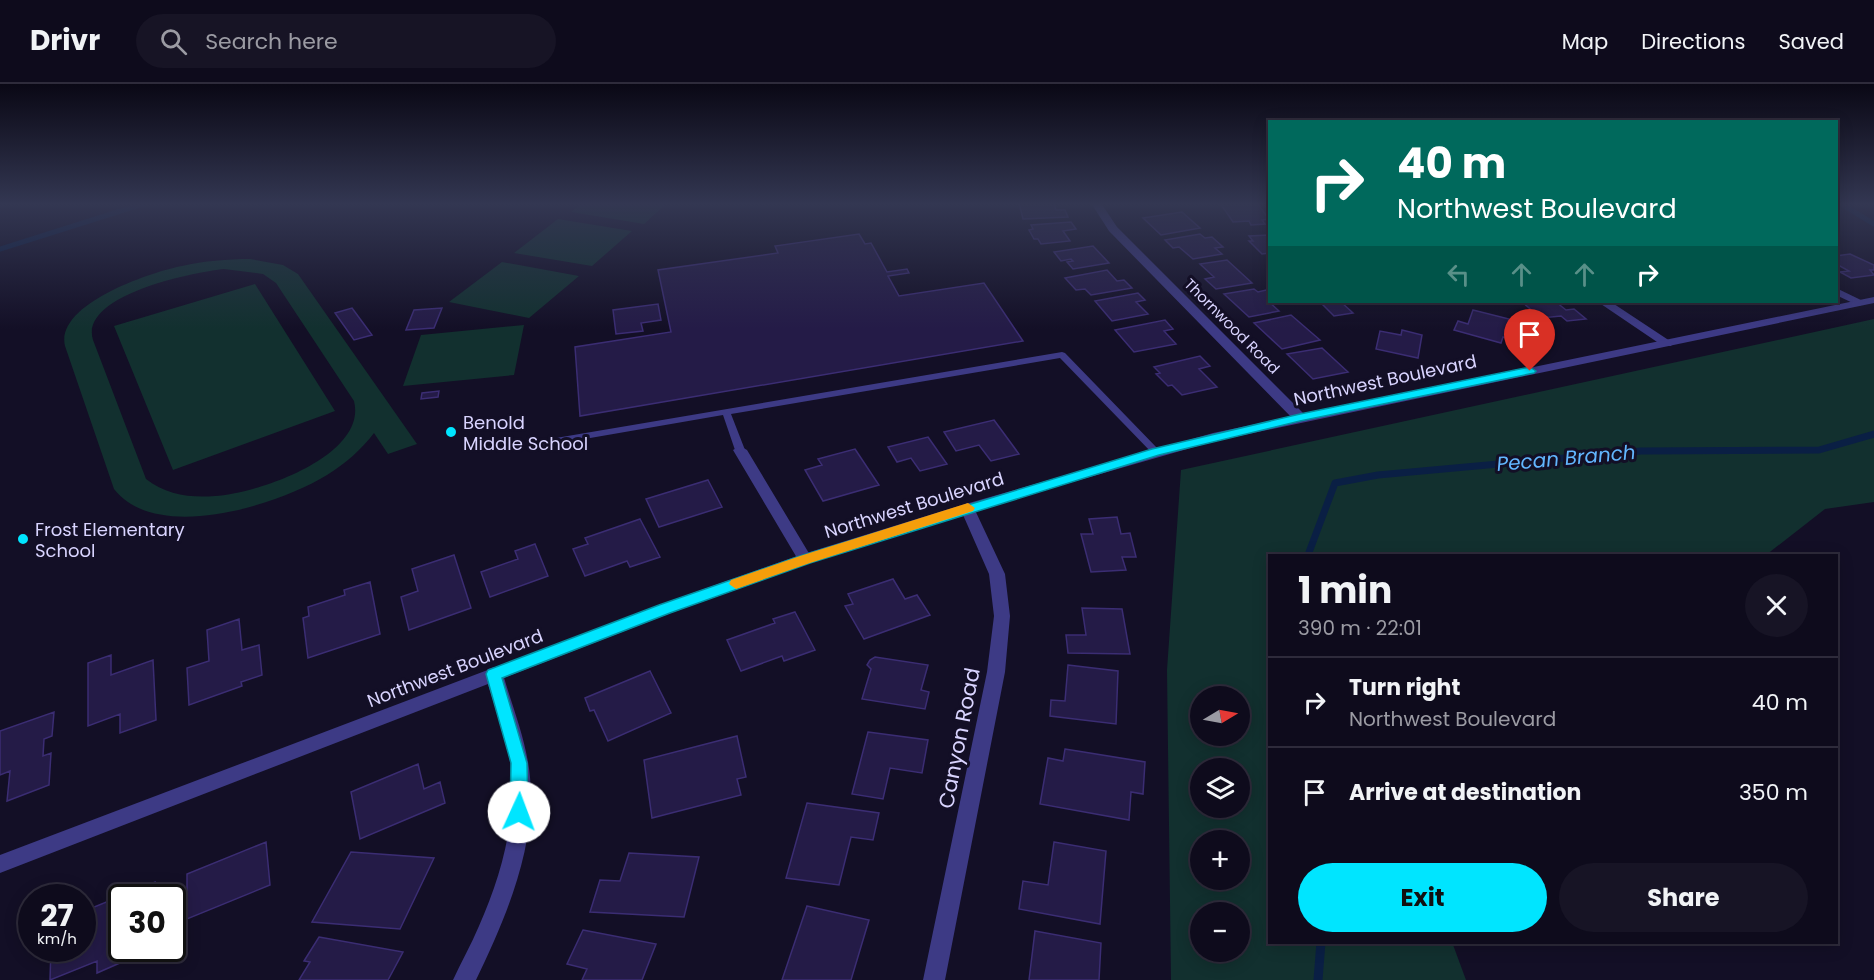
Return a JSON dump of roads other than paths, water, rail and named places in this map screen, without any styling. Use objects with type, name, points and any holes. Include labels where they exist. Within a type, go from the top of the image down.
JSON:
[{"type":"street","name":"Thornwood Road","points":[[1129,245],[1300,418]]},
{"type":"street","points":[[1838,292],[1866,302]]},
{"type":"street","name":"Northwest Boulevard","points":[[0,864],[665,609],[805,559],[967,508],[1156,452],[1300,418],[1866,302]]},
{"type":"street","points":[[1606,303],[1667,343]]},
{"type":"street","points":[[740,450],[805,559]]},
{"type":"street","name":"Canyon Road","points":[[934,980],[996,672],[1002,616],[997,574],[967,508]]},
{"type":"street","points":[[464,980],[491,925],[506,884],[515,847],[519,812],[519,763],[494,674]]},
{"type":"lane","points":[[544,443],[1062,356],[1156,452]]},
{"type":"lane","points":[[726,412],[740,450]]},
{"type":"waterway","points":[[0,249],[13,245]]},
{"type":"waterway","name":"Pecan Branch","points":[[1308,554],[1335,483],[1378,475],[1641,451],[1819,450],[1874,434]]},
{"type":"waterway","name":"Pecan Branch","points":[[1318,980],[1321,944]]},
{"type":"place","name":"Benold Middle School","points":[[451,432]]},
{"type":"place","name":"Frost Elementary School","points":[[23,539]]}]
